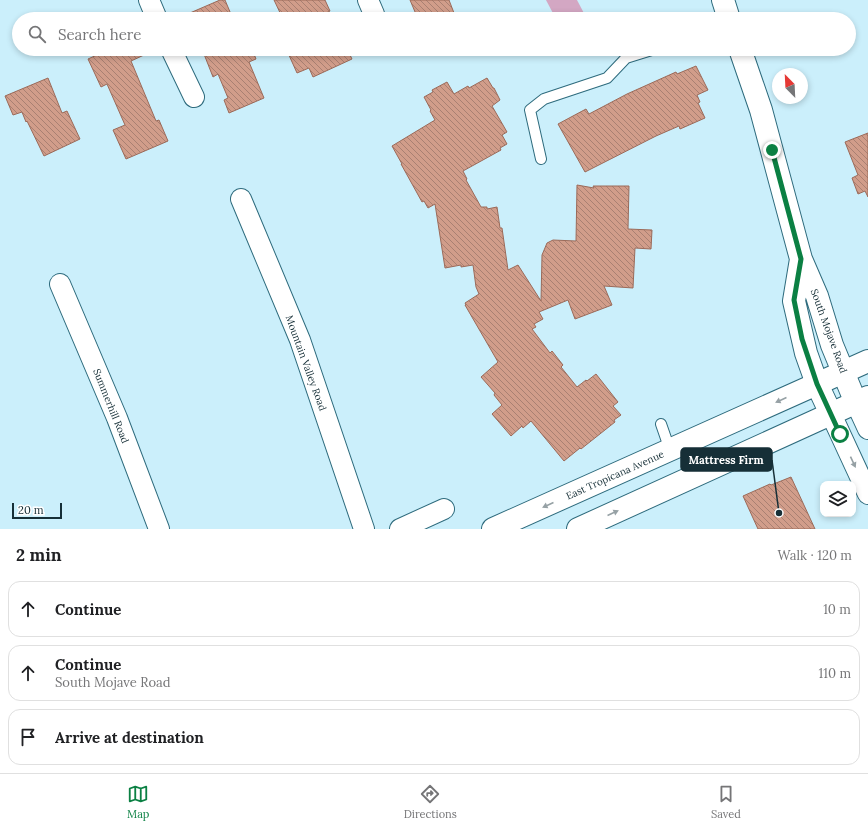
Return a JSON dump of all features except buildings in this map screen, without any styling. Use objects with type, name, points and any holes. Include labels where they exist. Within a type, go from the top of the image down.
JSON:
[{"type":"main road","points":[[723,0],[727,12]]},
{"type":"main road","name":"South Mojave Road","points":[[742,56],[761,110],[801,259],[817,296],[827,330],[843,372],[862,400]]},
{"type":"main road","name":"South Mojave Road","points":[[801,259],[794,300],[802,339],[817,384],[831,414]]},
{"type":"main road","name":"East Tropicana Avenue","points":[[497,528],[868,361]]},
{"type":"main road","points":[[578,529],[862,400]]},
{"type":"street","points":[[149,0],[154,12]]},
{"type":"street","points":[[174,56],[194,98]]},
{"type":"street","name":"Mountain Valley Road","points":[[241,199],[300,340],[364,529]]},
{"type":"street","name":"Summerhill Road","points":[[60,284],[117,418],[159,529]]},
{"type":"street","points":[[862,400],[868,429]]},
{"type":"street","points":[[831,414],[868,494]]},
{"type":"street","points":[[400,529],[444,509]]},
{"type":"lane","points":[[541,159],[530,110],[544,99],[607,78],[626,58],[632,56]]},
{"type":"lane","points":[[661,424],[670,450]]},
{"type":"shaded area","points":[[546,0],[577,0],[583,12],[552,12]]},
{"type":"place","name":"Mattress Firm","points":[[779,513]]},
{"type":"route","points":[[772,150],[801,259],[794,300],[802,339],[817,384],[840,434]]}]
